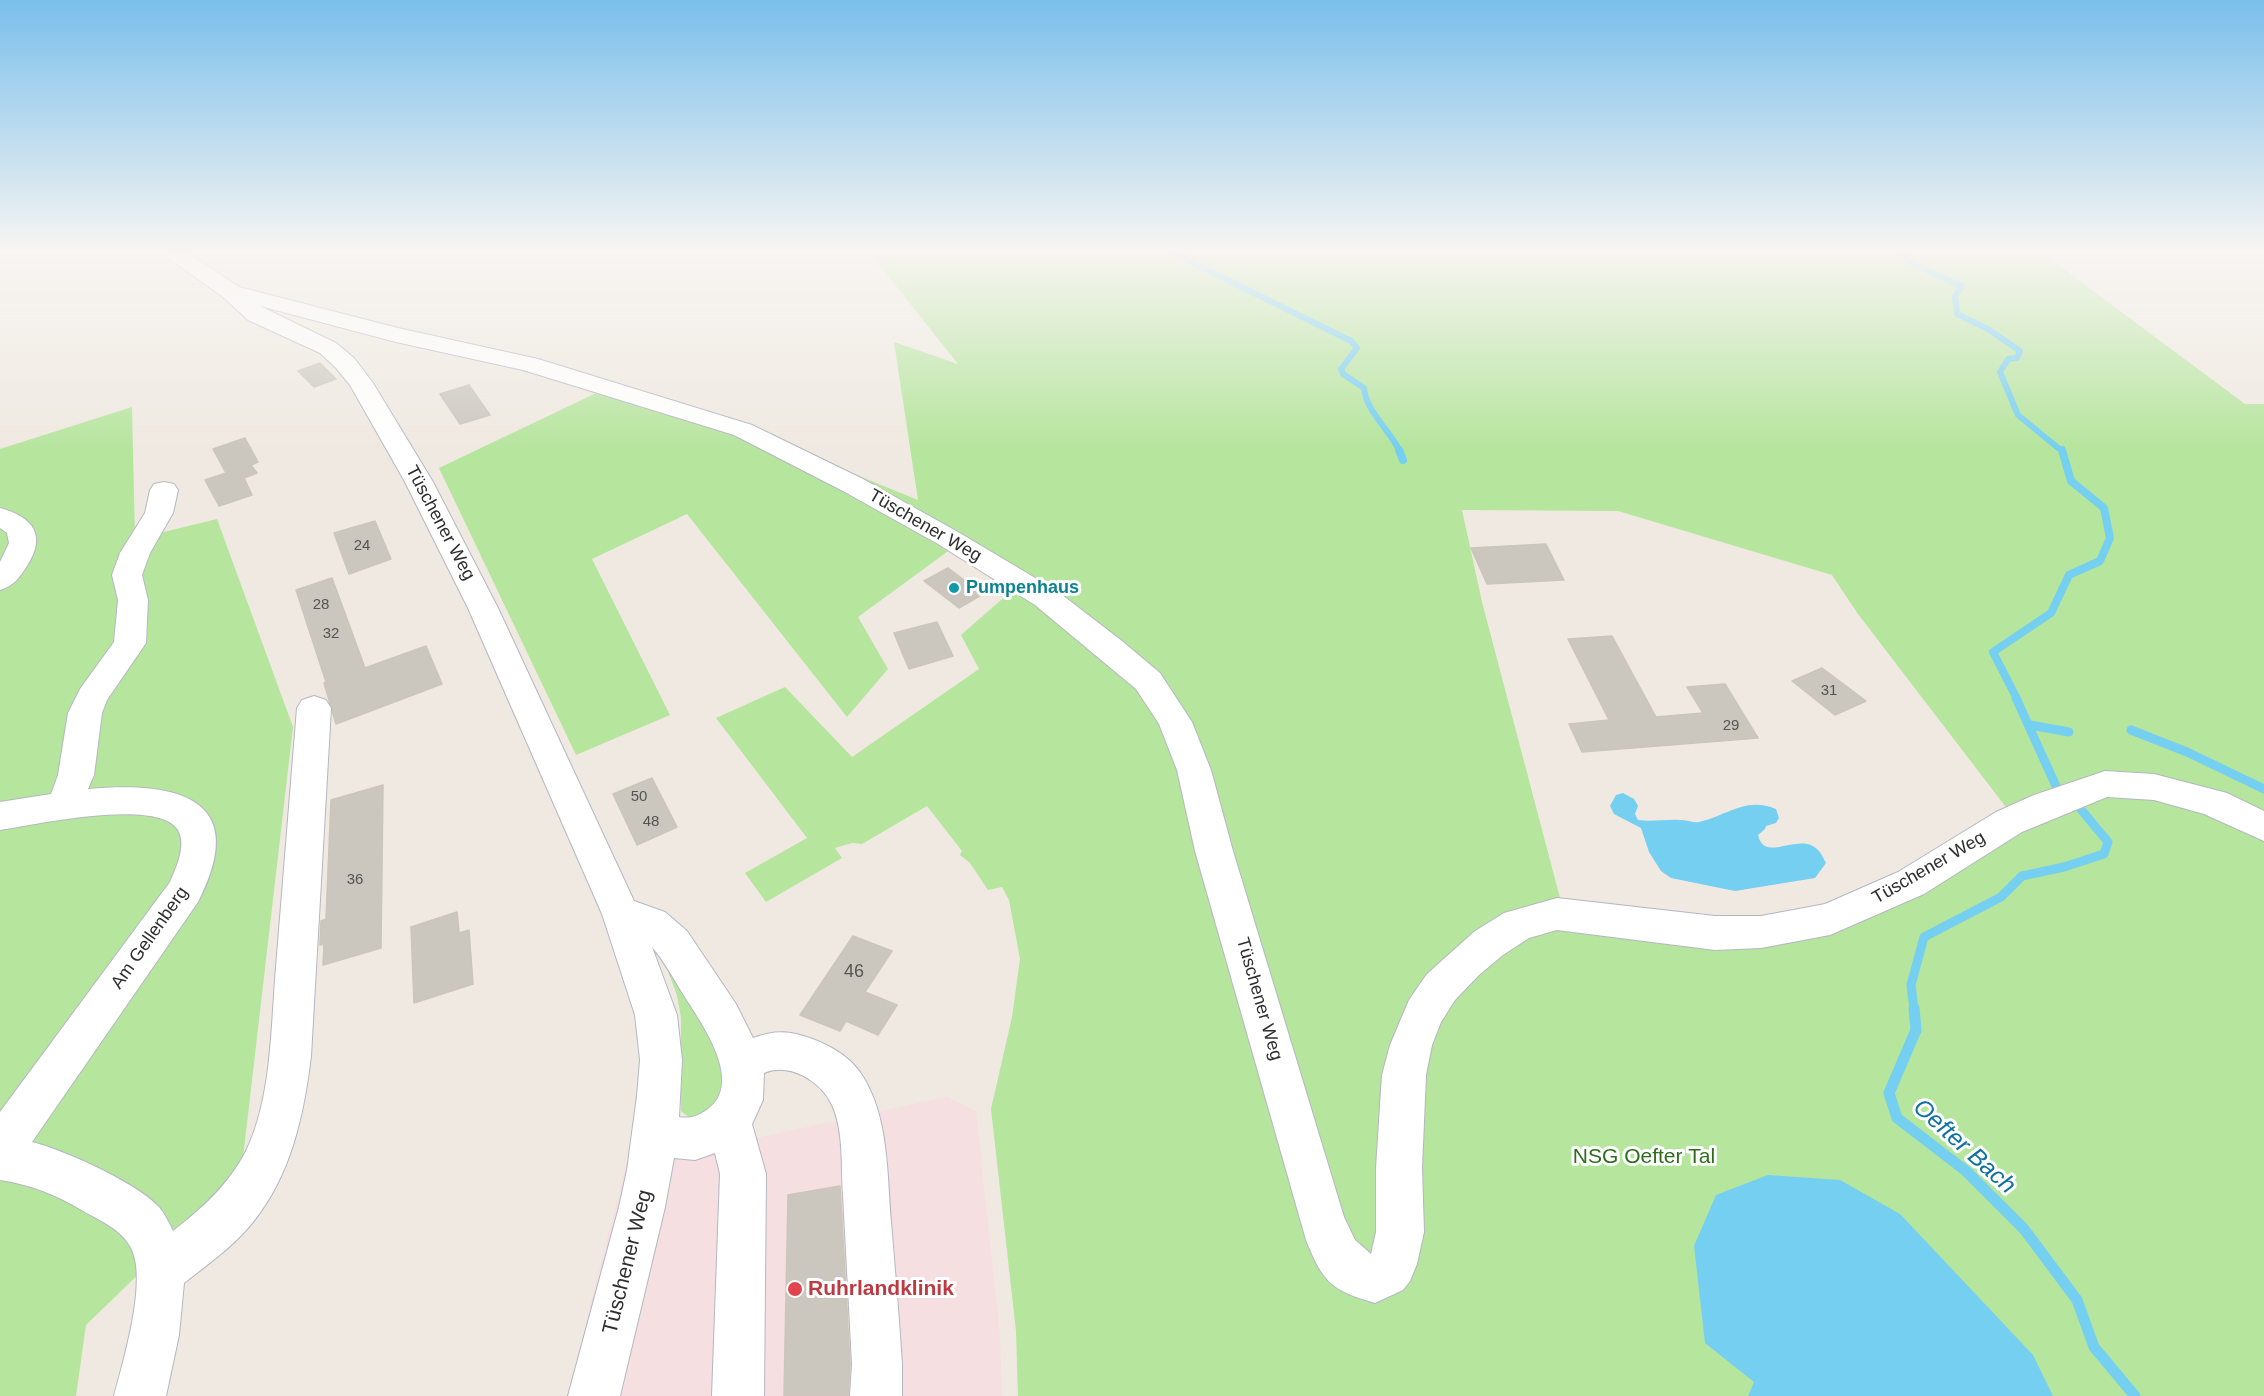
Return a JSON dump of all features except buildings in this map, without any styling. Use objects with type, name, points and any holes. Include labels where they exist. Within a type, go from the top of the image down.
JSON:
[{"type":"street","name":"Tüschener Weg","points":[[263,318],[328,348],[345,363],[361,384],[419,482],[464,568],[534,725],[596,855],[621,914],[651,997],[660,1038],[660,1084],[655,1128],[642,1207],[594,1396]]},
{"type":"street","name":"Tüschener Weg","points":[[333,318],[396,335],[529,364],[744,430],[853,485],[948,538],[1046,598],[1148,681],[1175,722],[1194,770],[1214,851],[1321,1217],[1335,1252],[1348,1269],[1360,1275],[1376,1279],[1386,1273],[1393,1264],[1400,1232],[1399,1168],[1404,1075],[1424,1013],[1441,987],[1488,943],[1518,925],[1557,914],[1715,933],[1761,932],[1830,919],[1911,883],[2009,822],[2047,805],[2105,784],[2154,787],[2214,803],[2264,827]]},
{"type":"street","points":[[64,807],[76,775],[85,713],[92,697],[130,643],[133,600],[127,575],[135,553],[159,513],[164,490]]},
{"type":"street","points":[[0,517],[20,530],[23,539],[15,561],[0,580]]},
{"type":"street","points":[[160,1272],[233,1210],[264,1164],[283,1112],[290,1056],[314,708]]},
{"type":"street","name":"Am Gellenberg","points":[[0,816],[120,802],[171,806],[187,815],[199,838],[193,872],[185,891],[0,1149]]},
{"type":"street","points":[[621,914],[640,917],[663,932],[718,1012],[743,1062],[744,1086],[738,1109],[729,1122],[707,1135],[684,1140],[672,1139],[655,1128]]},
{"type":"street","points":[[743,1062],[780,1048],[805,1054],[831,1070],[851,1096],[857,1116],[863,1154],[877,1364],[876,1396]]},
{"type":"street","points":[[729,1122],[743,1174],[738,1396]]},
{"type":"street","points":[[0,1158],[39,1164],[68,1175],[136,1217],[149,1231],[156,1246],[160,1272],[155,1333],[140,1396]]},
{"type":"shaded area","name":"Ruhrlandklinik","points":[[947,1097],[976,1111],[1000,1336],[1002,1396],[567,1396],[626,1166]]},
{"type":"green space","name":"NSG Oefter Tal","points":[[922,318],[2130,318],[2245,404],[2264,404],[2264,1396],[1018,1396],[1016,1331],[991,1109],[1012,1017],[1020,959],[1009,900],[1002,887],[988,890],[970,863],[960,855],[962,851],[927,806],[862,844],[852,843],[835,848],[842,858],[766,902],[745,873],[807,838],[716,718],[785,687],[852,757],[979,669],[961,635],[1025,579],[962,541],[858,617],[888,669],[847,717],[687,514],[592,559],[670,715],[576,755],[439,468],[613,385],[714,417],[918,500],[894,342],[958,364]],"holes":[[[1462,510],[1618,511],[1832,575],[1858,614],[2015,819],[1846,914],[1686,922],[1564,913],[1482,602]]]},
{"type":"green space","points":[[132,407],[135,539],[217,519],[293,727],[241,1175],[86,1325],[76,1396],[0,1396],[0,449]]},
{"type":"green space","points":[[658,945],[733,1074],[708,1114],[691,1117],[681,1111],[681,1018],[677,995]]},
{"type":"water","points":[[1623,793],[1634,799],[1638,806],[1635,814],[1638,820],[1699,822],[1745,806],[1755,805],[1776,809],[1779,818],[1776,823],[1766,826],[1758,835],[1762,843],[1768,847],[1802,843],[1811,845],[1820,852],[1826,863],[1815,878],[1735,891],[1671,878],[1661,871],[1649,852],[1641,828],[1614,814],[1610,806],[1616,795]]},
{"type":"water","points":[[1768,1175],[1840,1180],[1900,1214],[2033,1355],[2053,1396],[1748,1396],[1754,1382],[1705,1343],[1694,1246],[1716,1195]]},
{"type":"waterway","name":"Oefter Bach","points":[[1305,318],[1351,341],[1357,348],[1341,369],[1343,374],[1364,388],[1369,405],[1399,450]]},
{"type":"waterway","name":"Oefter Bach","points":[[1966,318],[1988,329],[2020,351],[2017,358],[2008,359],[2000,372],[2018,415],[2062,452]]},
{"type":"waterway","name":"Oefter Bach","points":[[1399,450],[1403,460]]},
{"type":"waterway","name":"Oefter Bach","points":[[2017,699],[1993,652],[2051,613],[2069,575],[2100,561],[2110,538],[2104,508],[2071,481],[2062,452]]},
{"type":"waterway","name":"Oefter Bach","points":[[2016,698],[2056,786]]},
{"type":"waterway","points":[[2030,725],[2069,732]]},
{"type":"waterway","points":[[2131,730],[2187,752],[2264,789]]},
{"type":"waterway","name":"Oefter Bach","points":[[1914,1009],[1911,985],[1924,937],[2001,897],[2022,876],[2064,867],[2104,854],[2108,842],[2079,807]]},
{"type":"waterway","name":"Oefter Bach","points":[[1914,1008],[1916,1030],[1889,1093],[1897,1118],[1966,1171],[2024,1229],[2077,1300],[2094,1347],[2135,1396]]},
{"type":"place","name":"Pumpenhaus","points":[[954,588]]},
{"type":"place","name":"Ruhrlandklinik","points":[[795,1289]]}]
